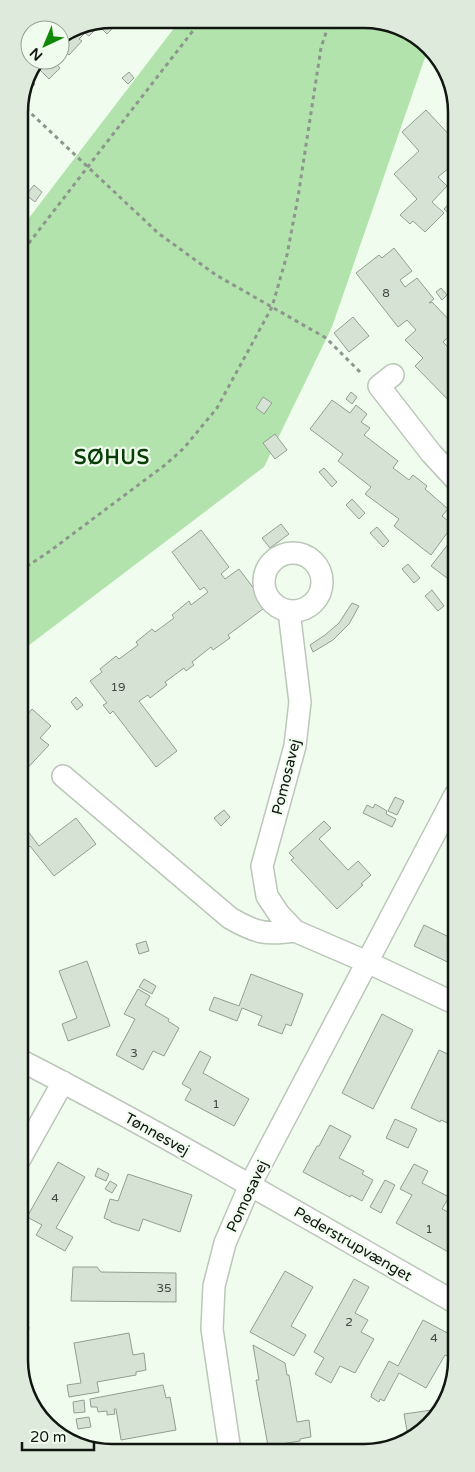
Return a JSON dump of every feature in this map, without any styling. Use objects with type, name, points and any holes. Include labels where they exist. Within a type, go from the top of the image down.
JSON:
[{"type":"street","points":[[386,381],[431,453],[448,471]]},
{"type":"street","name":"Pomosavej","points":[[289,611],[300,702],[295,746],[262,866],[267,896],[279,914],[295,931],[367,962]]},
{"type":"street","name":"Pomosavej","points":[[63,776],[230,918],[249,929],[273,934],[295,931]]},
{"type":"street","name":"Pomosavej","points":[[229,1444],[212,1328],[214,1286],[225,1244],[250,1185],[447,808]]},
{"type":"street","points":[[367,962],[447,1000]]},
{"type":"street","name":"Tønnesvej","points":[[28,1064],[250,1185]]},
{"type":"street","points":[[28,1144],[63,1082]]},
{"type":"street","name":"Pederstrupvænget","points":[[250,1185],[447,1298]]},
{"type":"path","points":[[28,244],[195,28]]},
{"type":"path","points":[[28,566],[165,465],[184,448],[217,408],[272,307],[288,255],[321,48],[327,28]]},
{"type":"path","points":[[28,111],[158,233],[216,275],[326,338],[363,375],[386,381]]},
{"type":"green space","points":[[174,28],[380,29],[406,39],[426,55],[332,327],[264,467],[28,646],[28,219]]},
{"type":"building","points":[[112,28],[107,34],[102,29]]},
{"type":"building","points":[[96,29],[89,36],[85,33],[79,39],[82,41],[70,54],[70,39],[79,34]]},
{"type":"building","points":[[40,70],[58,70],[49,79]]},
{"type":"building","points":[[129,72],[134,78],[128,84],[122,78]]},
{"type":"building","points":[[426,110],[448,133],[448,169],[438,177],[447,186],[432,202],[444,213],[425,232],[413,221],[410,224],[400,215],[417,199],[394,174],[419,151],[402,132]]},
{"type":"building","points":[[34,185],[42,192],[35,202],[28,197],[28,192]]},
{"type":"building","points":[[448,205],[448,213],[444,209]]},
{"type":"building","points":[[394,248],[412,271],[400,280],[405,287],[417,278],[434,299],[429,303],[432,302],[448,319],[448,337],[443,342],[448,347],[448,400],[415,366],[423,358],[405,340],[416,330],[407,320],[398,327],[356,273],[379,255],[382,258]]},
{"type":"building","points":[[441,288],[447,295],[442,300],[436,292]]},
{"type":"building","points":[[353,317],[369,336],[349,352],[334,333]]},
{"type":"building","points":[[351,392],[357,397],[352,404],[346,399]]},
{"type":"building","points":[[263,397],[272,403],[264,414],[256,408]]},
{"type":"building","points":[[332,400],[350,413],[356,405],[367,414],[361,422],[370,428],[364,435],[398,461],[393,468],[409,480],[413,475],[427,486],[425,489],[448,509],[442,516],[448,521],[448,532],[431,555],[394,526],[399,519],[365,494],[371,487],[338,461],[343,454],[310,429]]},
{"type":"building","points":[[275,434],[287,450],[275,459],[263,443]]},
{"type":"building","points":[[324,468],[337,482],[332,487],[319,472]]},
{"type":"building","points":[[352,499],[365,513],[359,519],[346,505]]},
{"type":"building","points":[[281,524],[289,534],[270,548],[262,538]]},
{"type":"building","points":[[377,527],[389,541],[383,547],[370,533]]},
{"type":"building","points":[[201,530],[229,567],[221,574],[225,579],[239,569],[267,606],[228,635],[230,638],[213,650],[211,647],[192,662],[194,665],[186,671],[184,668],[165,682],[167,685],[150,698],[148,695],[139,701],[177,751],[156,767],[113,711],[110,714],[103,705],[107,703],[90,681],[102,672],[100,669],[116,656],[119,659],[138,645],[136,642],[152,629],[155,632],[174,618],[172,615],[189,601],[191,605],[208,592],[204,587],[200,590],[172,552]]},
{"type":"building","points":[[448,545],[448,578],[431,566]]},
{"type":"building","points":[[408,564],[420,578],[414,583],[402,569]]},
{"type":"building","points":[[432,590],[444,606],[438,611],[425,596]]},
{"type":"building","points":[[352,603],[359,606],[349,624],[333,640],[313,652],[310,645],[339,623]]},
{"type":"building","points":[[76,697],[83,705],[77,710],[71,702]]},
{"type":"building","points":[[32,709],[51,726],[40,738],[49,745],[28,767],[28,714]]},
{"type":"building","points":[[395,797],[404,801],[397,815],[388,811]]},
{"type":"building","points":[[375,804],[387,811],[386,814],[396,819],[392,827],[363,813],[367,805],[373,808]]},
{"type":"building","points":[[224,810],[230,817],[221,826],[214,818]]},
{"type":"building","points":[[76,818],[96,844],[54,876],[30,846],[28,848],[28,831],[39,846]]},
{"type":"building","points":[[324,821],[331,828],[319,839],[348,870],[358,861],[371,875],[337,909],[291,860],[294,858],[289,853]]},
{"type":"building","points":[[424,925],[447,936],[447,962],[414,946]]},
{"type":"building","points":[[146,941],[149,951],[139,954],[136,944]]},
{"type":"building","points":[[87,961],[110,1026],[68,1041],[62,1024],[77,1018],[59,971]]},
{"type":"building","points":[[251,974],[303,994],[291,1026],[286,1024],[282,1034],[258,1025],[262,1016],[242,1008],[237,1021],[209,1010],[214,997],[239,1006]]},
{"type":"building","points":[[144,979],[156,986],[152,994],[139,987]]},
{"type":"building","points":[[138,989],[150,996],[145,1005],[169,1019],[168,1021],[179,1028],[164,1056],[153,1051],[143,1070],[116,1055],[135,1019],[124,1014]]},
{"type":"building","points":[[382,1014],[413,1030],[373,1109],[342,1093]]},
{"type":"building","points":[[439,1050],[447,1054],[447,1123],[441,1120],[440,1122],[411,1108]]},
{"type":"building","points":[[200,1051],[211,1057],[203,1073],[249,1099],[234,1126],[185,1100],[191,1089],[182,1084]]},
{"type":"building","points":[[395,1119],[417,1129],[408,1148],[386,1138]]},
{"type":"building","points":[[330,1125],[351,1136],[339,1158],[364,1171],[362,1174],[373,1180],[362,1201],[351,1195],[350,1197],[303,1172]]},
{"type":"building","points":[[58,1162],[85,1177],[56,1228],[73,1237],[65,1251],[36,1235],[42,1225],[28,1218]]},
{"type":"building","points":[[414,1164],[428,1171],[422,1183],[447,1196],[447,1200],[442,1209],[447,1212],[447,1251],[396,1223],[412,1195],[400,1189]]},
{"type":"building","points":[[98,1168],[109,1174],[106,1181],[95,1176]]},
{"type":"building","points":[[128,1174],[192,1195],[180,1232],[143,1219],[139,1231],[104,1218],[110,1199],[118,1201]]},
{"type":"building","points":[[385,1180],[395,1185],[381,1213],[370,1207]]},
{"type":"building","points":[[110,1181],[117,1185],[112,1193],[105,1189]]},
{"type":"building","points":[[73,1267],[97,1267],[101,1272],[176,1273],[176,1302],[71,1301]]},
{"type":"building","points":[[285,1271],[313,1287],[291,1326],[306,1335],[294,1356],[250,1332]]},
{"type":"building","points":[[354,1279],[369,1287],[355,1313],[368,1320],[361,1332],[374,1339],[355,1373],[340,1366],[331,1383],[315,1374],[324,1358],[314,1352]]},
{"type":"building","points":[[423,1320],[447,1333],[447,1356],[445,1355],[426,1388],[399,1373],[384,1401],[380,1399],[379,1402],[371,1397],[389,1361],[398,1366]]},
{"type":"building","points":[[129,1333],[133,1355],[144,1353],[146,1370],[136,1372],[136,1375],[97,1382],[99,1392],[69,1397],[67,1385],[81,1383],[74,1343]]},
{"type":"building","points":[[253,1345],[285,1363],[287,1375],[289,1375],[297,1422],[309,1420],[311,1437],[300,1439],[300,1441],[268,1444],[256,1380],[259,1380]]},
{"type":"building","points":[[163,1385],[166,1398],[170,1397],[176,1430],[121,1440],[116,1409],[114,1409],[115,1414],[107,1415],[107,1411],[98,1412],[97,1407],[91,1407],[90,1399]]},
{"type":"building","points":[[84,1400],[85,1412],[74,1413],[73,1402]]},
{"type":"building","points":[[431,1410],[419,1424],[407,1431],[404,1414]]},
{"type":"building","points":[[89,1417],[91,1427],[78,1429],[76,1419]]},
{"type":"district","name":"SØHUS","points":[[112,458]]}]
